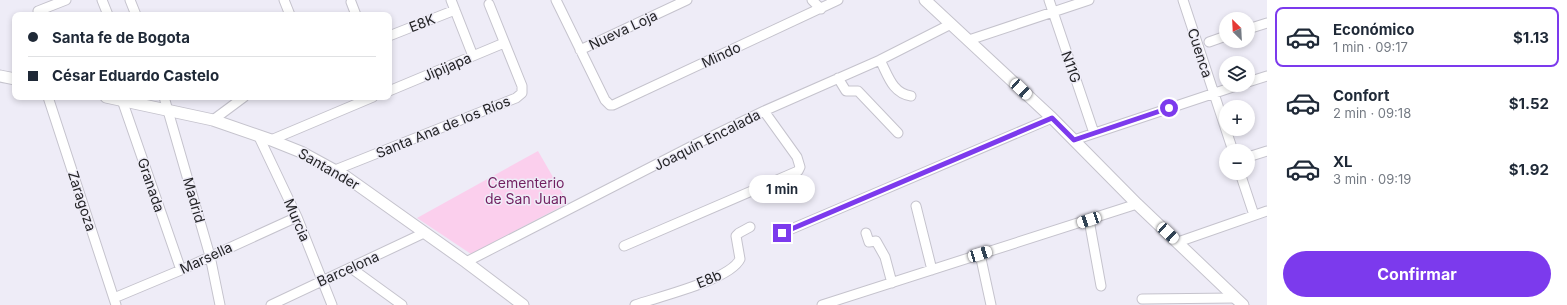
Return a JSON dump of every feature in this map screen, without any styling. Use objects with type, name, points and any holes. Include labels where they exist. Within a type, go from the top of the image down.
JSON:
[{"type":"street","points":[[41,12],[66,0]]},
{"type":"street","points":[[102,0],[107,12]]},
{"type":"street","points":[[130,0],[135,12]]},
{"type":"street","points":[[284,0],[289,12]]},
{"type":"street","points":[[451,0],[473,56]]},
{"type":"street","points":[[556,0],[580,50]]},
{"type":"street","name":"Nueva Loja","points":[[580,50],[687,0]]},
{"type":"street","points":[[812,0],[821,9]]},
{"type":"street","name":"Mindo","points":[[580,50],[605,100],[610,105],[618,103],[838,0]]},
{"type":"street","points":[[925,0],[970,40],[1052,118],[1138,204],[1239,301]]},
{"type":"street","name":"N11G","points":[[1049,0],[1094,133]]},
{"type":"street","points":[[970,40],[1090,0]]},
{"type":"street","name":"Cuenca","points":[[1183,0],[1231,144]]},
{"type":"street","points":[[351,2],[355,12]]},
{"type":"street","points":[[489,4],[504,43]]},
{"type":"street","name":"E8K","points":[[392,35],[455,10]]},
{"type":"street","points":[[1255,27],[1267,23]]},
{"type":"street","name":"Joaquín Encalada","points":[[466,262],[698,143],[764,111],[880,60],[951,24]]},
{"type":"street","points":[[1209,42],[1219,38]]},
{"type":"street","name":"Jipijapa","points":[[392,89],[504,43]]},
{"type":"street","name":"Santa Ana de los Ríos","points":[[335,170],[520,95],[522,93],[522,86],[504,43]]},
{"type":"street","points":[[880,60],[896,89],[904,95],[911,96]]},
{"type":"street","points":[[0,76],[12,78]]},
{"type":"street","points":[[1255,80],[1267,76]]},
{"type":"street","points":[[838,78],[846,90],[858,91],[898,132]]},
{"type":"street","points":[[1074,140],[1219,91]]},
{"type":"street","name":"Zaragoza","points":[[49,100],[115,301]]},
{"type":"street","name":"Santander","points":[[122,100],[213,120],[301,152],[335,170],[466,262],[522,305]]},
{"type":"street","name":"Granada","points":[[122,100],[181,270]]},
{"type":"street","name":"Madrid","points":[[165,100],[210,256],[220,305]]},
{"type":"street","points":[[213,120],[240,100]]},
{"type":"street","points":[[271,140],[366,100]]},
{"type":"street","points":[[624,246],[798,171],[800,167],[797,157],[764,111]]},
{"type":"street","points":[[782,233],[1052,118]]},
{"type":"street","name":"Murcia","points":[[259,137],[297,216],[321,281],[332,305]]},
{"type":"street","points":[[1255,155],[1267,151]]},
{"type":"street","points":[[1242,180],[1254,215]]},
{"type":"street","points":[[822,305],[1138,204]]},
{"type":"street","points":[[916,206],[932,270]]},
{"type":"street","points":[[1178,242],[1267,211]]},
{"type":"street","name":"Marsella","points":[[115,301],[297,216]]},
{"type":"street","points":[[1089,220],[1101,286]]},
{"type":"street","name":"E8b","points":[[635,305],[700,284],[731,270],[740,259],[736,236],[750,227]]},
{"type":"street","name":"Barcelona","points":[[271,305],[424,233]]},
{"type":"street","points":[[866,233],[869,242],[876,241],[882,251],[892,283]]},
{"type":"street","points":[[980,254],[991,305]]},
{"type":"street","points":[[351,268],[402,305]]},
{"type":"street","points":[[1142,299],[1239,301]]},
{"type":"green space","name":"Cementerio de San Juan","points":[[538,151],[568,203],[471,254],[417,218]]},
{"type":"route","points":[[782,233],[1052,118],[1074,140],[1169,108]]}]
